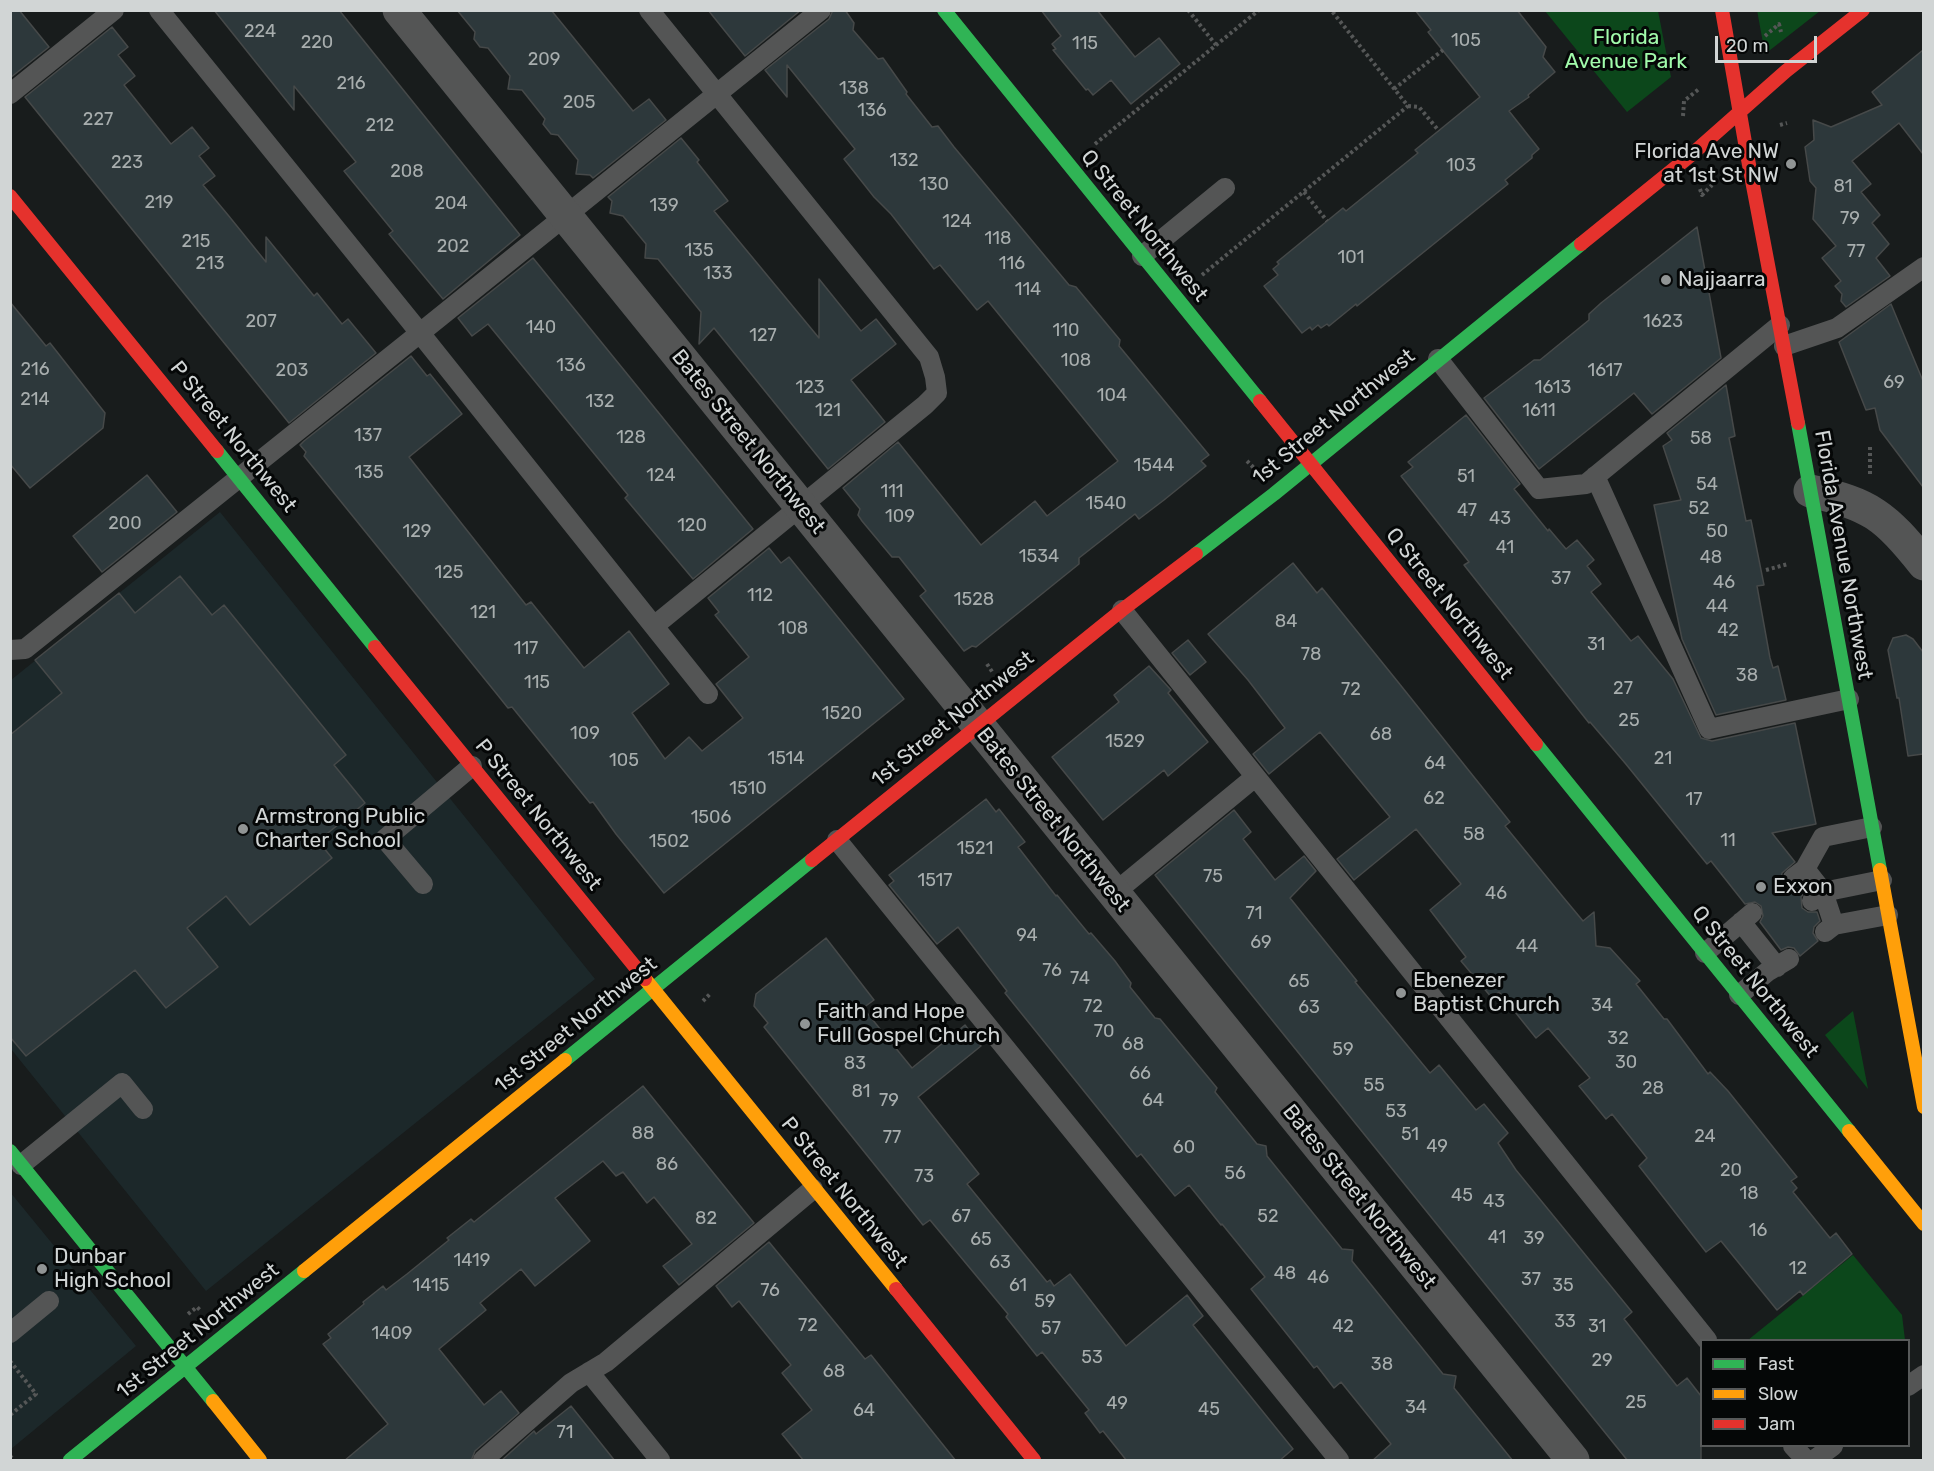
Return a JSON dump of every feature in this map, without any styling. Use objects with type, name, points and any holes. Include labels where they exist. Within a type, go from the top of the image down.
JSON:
[{"type":"street","name":"Bates Street Northwest","points":[[399,10],[1573,1461]]},
{"type":"street","name":"Q Street Northwest","points":[[944,10],[1923,1224]]},
{"type":"street","name":"Florida Avenue Northwest","points":[[1722,10],[1923,1107]]},
{"type":"street","name":"1st Street Northwest","points":[[70,1461],[977,726],[1122,610],[1265,501],[1691,155],[1786,71],[1863,10]]},
{"type":"street","name":"P Street Northwest","points":[[10,196],[1034,1461]]},
{"type":"street","points":[[1810,491],[1855,502],[1879,516],[1900,535],[1923,564]]},
{"type":"street","points":[[16,1158],[260,1461]]},
{"type":"lane","points":[[10,94],[114,10]]},
{"type":"lane","points":[[159,10],[708,694]]},
{"type":"lane","points":[[649,10],[928,357],[935,377],[937,393],[654,626]]},
{"type":"lane","points":[[10,650],[25,649],[240,479],[821,10]]},
{"type":"lane","points":[[1142,256],[1225,188]]},
{"type":"lane","points":[[1784,346],[1837,328],[1923,267]]},
{"type":"lane","points":[[1438,359],[1539,489],[1586,484],[1780,325]]},
{"type":"lane","points":[[1595,476],[1709,729],[1849,699]]},
{"type":"lane","points":[[1122,610],[1705,1339]]},
{"type":"lane","points":[[423,884],[385,839],[472,766]]},
{"type":"lane","points":[[1113,894],[1255,777]]},
{"type":"lane","points":[[1872,827],[1822,837],[1799,873],[1818,896],[1830,928],[1888,915]]},
{"type":"lane","points":[[837,840],[1339,1461]]},
{"type":"lane","points":[[1818,896],[1882,880]]},
{"type":"lane","points":[[1705,953],[1746,918],[1765,940],[1783,963],[1767,972],[1739,995]]},
{"type":"lane","points":[[16,1158],[122,1083],[143,1109]]},
{"type":"lane","points":[[483,1461],[571,1383],[606,1362],[813,1189]]},
{"type":"lane","points":[[10,1333],[50,1301]]},
{"type":"lane","points":[[590,1372],[660,1461]]},
{"type":"lane","points":[[1910,1385],[1923,1375]]},
{"type":"lane","points":[[1794,1447],[1806,1461]]},
{"type":"lane","points":[[1814,1461],[1832,1447]]},
{"type":"path","points":[[1188,10],[1216,45]]},
{"type":"path","points":[[1095,144],[1259,10]]},
{"type":"path","points":[[1330,10],[1408,106]]},
{"type":"path","points":[[1765,36],[1779,24]]},
{"type":"path","points":[[1394,89],[1443,50]]},
{"type":"path","points":[[1682,124],[1684,101],[1700,89]]},
{"type":"path","points":[[1202,275],[1408,106],[1419,107],[1439,131]]},
{"type":"path","points":[[1780,125],[1787,123]]},
{"type":"path","points":[[1702,195],[1712,185]]},
{"type":"path","points":[[1304,192],[1327,221]]},
{"type":"path","points":[[1870,447],[1870,477]]},
{"type":"path","points":[[1247,461],[1255,469]]},
{"type":"path","points":[[1766,570],[1788,564]]},
{"type":"path","points":[[10,1361],[36,1394],[10,1415]]},
{"type":"shaded area","name":"Armstrong Public Charter School","points":[[220,512],[595,979],[206,1291],[11,1049],[11,680]]},
{"type":"shaded area","name":"Dunbar High School","points":[[10,1192],[136,1346],[11,1449],[10,1449]]},
{"type":"green space","points":[[1757,10],[1820,10],[1820,11],[1765,54]]},
{"type":"green space","name":"Florida Avenue Park","points":[[1545,11],[1658,11],[1671,77],[1627,112]]},
{"type":"green space","points":[[1853,1011],[1868,1089],[1825,1035]]},
{"type":"green space","points":[[1853,1255],[1902,1315],[1905,1339],[1749,1339]]},
{"type":"building","points":[[10,10],[19,10],[49,47],[10,78]]},
{"type":"building","points":[[214,10],[339,10],[520,235],[443,299],[389,234],[393,231],[344,171],[356,162],[294,86],[294,110]]},
{"type":"building","points":[[457,10],[551,10],[633,111],[649,99],[666,120],[593,178],[590,175],[576,174],[578,160],[558,135],[551,134],[543,124],[545,119],[522,90],[508,89],[510,76],[488,48],[480,47],[474,39],[475,32]]},
{"type":"building","points":[[708,10],[801,10],[745,56]]},
{"type":"building","points":[[833,10],[845,10],[854,23],[853,30],[878,59],[883,58],[907,92],[906,94],[932,127],[938,126],[1069,285],[1076,287],[1120,340],[1119,346],[1209,455],[1201,461],[1206,466],[1164,500],[1139,519],[1135,514],[1079,558],[1079,564],[976,647],[972,646],[964,651],[920,596],[926,591],[899,557],[892,557],[862,521],[858,515],[860,509],[843,488],[898,442],[981,545],[1035,501],[1047,516],[1118,461],[988,301],[977,310],[940,265],[934,269],[844,159],[855,149],[787,65],[787,97],[765,70],[829,19]]},
{"type":"building","points":[[1041,10],[1097,10],[1135,57],[1159,38],[1180,64],[1131,104],[1111,80],[1093,95],[1088,89],[1086,90],[1053,50],[1056,49],[1052,44],[1061,36]]},
{"type":"building","points":[[1415,10],[1517,10],[1546,47],[1543,57],[1555,72],[1528,95],[1529,97],[1509,111],[1539,149],[1532,155],[1532,158],[1505,180],[1508,184],[1357,306],[1356,304],[1329,326],[1327,324],[1321,328],[1318,325],[1312,330],[1310,327],[1302,333],[1264,286],[1278,275],[1273,269],[1279,264],[1277,262],[1343,208],[1346,211],[1418,153],[1415,150],[1480,97],[1428,32],[1431,30]]},
{"type":"building","points":[[112,27],[128,47],[118,55],[135,76],[124,85],[171,144],[192,127],[209,148],[199,156],[215,176],[203,185],[266,262],[266,237],[314,296],[317,293],[342,324],[348,319],[376,353],[289,423],[25,97]]},
{"type":"building","points":[[1923,50],[1923,154],[1899,123],[1852,161],[1871,184],[1861,192],[1880,215],[1872,223],[1889,244],[1876,258],[1890,276],[1846,307],[1841,301],[1842,294],[1835,286],[1841,281],[1822,258],[1836,246],[1813,219],[1816,188],[1810,181],[1805,147],[1814,140],[1813,120],[1831,127],[1882,105],[1872,92]]},
{"type":"building","points":[[681,138],[728,201],[714,211],[819,338],[819,279],[861,331],[876,319],[896,344],[851,380],[885,422],[828,469],[714,328],[699,344],[701,312],[658,259],[645,258],[646,244],[623,216],[610,213],[612,201],[608,197]]},
{"type":"building","points":[[1697,227],[1721,358],[1652,414],[1634,393],[1539,469],[1484,398],[1534,360],[1540,360],[1589,320],[1589,314],[1601,303]]},
{"type":"building","points":[[533,258],[753,529],[693,579],[625,498],[628,495],[488,324],[472,336],[458,318]]},
{"type":"building","points":[[10,302],[46,346],[50,343],[105,413],[103,428],[30,488],[10,464]]},
{"type":"building","points":[[1891,304],[1923,381],[1923,487],[1880,430],[1875,408],[1866,410],[1839,342]]},
{"type":"building","points":[[411,356],[427,376],[430,374],[462,414],[409,457],[526,605],[531,602],[584,668],[629,631],[669,684],[632,713],[665,759],[689,737],[702,751],[743,718],[716,684],[749,657],[715,615],[719,612],[708,598],[769,548],[781,563],[789,557],[904,699],[664,893],[593,802],[590,803],[512,707],[508,708],[304,456],[306,452],[300,445],[304,441]]},
{"type":"building","points":[[1726,385],[1735,436],[1729,438],[1746,521],[1751,520],[1764,585],[1757,586],[1770,658],[1773,668],[1778,666],[1786,700],[1716,715],[1682,639],[1654,505],[1681,500],[1663,446],[1672,440],[1667,433]]},
{"type":"building","points":[[1466,415],[1520,484],[1514,489],[1548,531],[1549,529],[1566,549],[1577,540],[1594,560],[1587,566],[1601,584],[1591,592],[1631,641],[1638,636],[1673,679],[1701,738],[1712,741],[1795,723],[1816,824],[1772,833],[1795,862],[1782,873],[1783,885],[1794,890],[1801,887],[1805,892],[1801,897],[1802,908],[1808,912],[1817,912],[1820,921],[1814,927],[1813,933],[1818,941],[1800,956],[1794,948],[1788,947],[1781,950],[1760,922],[1763,916],[1761,906],[1755,902],[1745,904],[1711,861],[1707,864],[1625,763],[1589,723],[1464,565],[1469,562],[1401,476],[1413,467],[1408,462]]},
{"type":"building","points":[[147,475],[177,512],[102,572],[73,536]]},
{"type":"building","points":[[1293,563],[1317,593],[1322,588],[1510,822],[1505,826],[1583,921],[1594,912],[1596,946],[1610,948],[1640,981],[1636,984],[1664,1019],[1667,1019],[1708,1074],[1710,1072],[1728,1091],[1797,1177],[1791,1181],[1797,1188],[1793,1192],[1830,1238],[1836,1233],[1852,1254],[1803,1295],[1800,1291],[1777,1310],[1721,1241],[1706,1252],[1639,1166],[1647,1158],[1612,1114],[1606,1119],[1579,1086],[1590,1078],[1548,1028],[1536,1038],[1499,992],[1492,998],[1461,961],[1466,957],[1430,910],[1461,884],[1416,829],[1354,880],[1337,859],[1390,817],[1320,732],[1269,774],[1253,754],[1285,728],[1208,634]]},
{"type":"building","points":[[180,576],[212,615],[224,605],[346,755],[334,765],[365,803],[318,841],[332,858],[250,925],[226,896],[187,928],[218,967],[166,1008],[135,970],[26,1056],[10,1037],[10,735],[62,693],[35,660],[119,593],[135,613]]},
{"type":"building","points":[[1906,635],[1913,639],[1923,652],[1923,754],[1908,756],[1899,698],[1897,698],[1888,650],[1893,638]]},
{"type":"building","points":[[1188,640],[1206,662],[1190,675],[1172,653]]},
{"type":"building","points":[[1149,666],[1171,690],[1168,693],[1208,742],[1168,776],[1164,770],[1103,820],[1052,757],[1119,702],[1114,695]]},
{"type":"building","points":[[986,799],[996,812],[999,809],[1025,842],[1018,847],[1056,896],[1115,961],[1131,983],[1130,987],[1155,1018],[1160,1019],[1217,1088],[1215,1092],[1257,1144],[1266,1146],[1267,1156],[1342,1249],[1353,1250],[1352,1261],[1443,1374],[1456,1376],[1454,1388],[1513,1461],[1372,1461],[1391,1444],[1341,1382],[1334,1388],[1317,1366],[1314,1368],[1251,1289],[1265,1277],[1222,1224],[1189,1185],[1175,1196],[1141,1154],[1137,1157],[1005,993],[1007,991],[958,927],[937,944],[889,885],[894,881],[889,875]]},
{"type":"building","points":[[1234,810],[1251,832],[1243,839],[1275,880],[1304,856],[1316,871],[1290,898],[1430,1073],[1439,1065],[1476,1110],[1484,1104],[1508,1133],[1498,1143],[1516,1170],[1632,1312],[1624,1319],[1677,1386],[1687,1378],[1700,1395],[1701,1461],[1628,1461],[1155,875]]},
{"type":"building","points":[[826,938],[874,1000],[863,1008],[912,1068],[965,1025],[981,1046],[918,1097],[979,1174],[967,1184],[1047,1282],[1050,1280],[1054,1286],[1070,1274],[1126,1346],[1187,1295],[1203,1316],[1193,1325],[1293,1449],[1279,1461],[1127,1461],[1103,1431],[1100,1433],[1085,1413],[1089,1410],[1042,1352],[1037,1356],[1006,1317],[1008,1314],[930,1220],[923,1225],[764,1027],[768,1023],[754,1006],[756,994]]},
{"type":"building","points":[[643,1086],[754,1223],[679,1285],[663,1266],[692,1244],[654,1197],[647,1203],[623,1172],[616,1176],[603,1161],[555,1198],[590,1241],[535,1286],[521,1269],[480,1303],[486,1310],[439,1349],[484,1405],[501,1391],[519,1413],[475,1451],[471,1461],[344,1461],[388,1424],[323,1344],[331,1338],[328,1334],[383,1286],[386,1290],[407,1274],[449,1240],[447,1238],[471,1219],[474,1222]]},
{"type":"building","points":[[769,1242],[865,1359],[871,1355],[956,1461],[804,1461],[782,1434],[812,1410],[782,1373],[791,1365],[739,1301],[732,1307],[716,1286]]},
{"type":"building","points":[[571,1406],[615,1461],[501,1461],[534,1431],[536,1434]]},
{"type":"traffic: fast","points":[[944,10],[1260,401]]},
{"type":"traffic: fast","points":[[1196,554],[1274,494],[1581,244]]},
{"type":"traffic: fast","points":[[1798,423],[1880,870]]},
{"type":"traffic: fast","points":[[217,451],[375,647]]},
{"type":"traffic: fast","points":[[1536,744],[1849,1131]]},
{"type":"traffic: fast","points":[[565,1060],[812,860]]},
{"type":"traffic: fast","points":[[10,1151],[213,1401]]},
{"type":"traffic: fast","points":[[70,1460],[304,1271]]},
{"type":"traffic: slow","points":[[1880,870],[1924,1107]]},
{"type":"traffic: slow","points":[[645,979],[896,1289]]},
{"type":"traffic: slow","points":[[304,1271],[565,1060]]},
{"type":"traffic: slow","points":[[1849,1131],[1924,1224]]},
{"type":"traffic: slow","points":[[213,1401],[260,1460]]},
{"type":"traffic: jam","points":[[1722,10],[1798,423]]},
{"type":"traffic: jam","points":[[1581,244],[1691,155],[1786,71],[1863,10]]},
{"type":"traffic: jam","points":[[10,196],[217,451]]},
{"type":"traffic: jam","points":[[1260,401],[1536,744]]},
{"type":"traffic: jam","points":[[812,860],[1122,610],[1196,554]]},
{"type":"traffic: jam","points":[[375,647],[645,979]]},
{"type":"traffic: jam","points":[[896,1289],[1034,1460]]},
{"type":"place","name":"Florida Ave NW at 1st St NW","points":[[1791,164]]},
{"type":"place","name":"Najjaarra","points":[[1666,280]]},
{"type":"place","name":"Armstrong Public Charter School","points":[[243,829]]},
{"type":"place","name":"Exxon","points":[[1761,887]]},
{"type":"place","name":"Ebenezer Baptist Church","points":[[1401,993]]},
{"type":"place","name":"Faith and Hope Full Gospel Church","points":[[805,1024]]},
{"type":"place","name":"Dunbar High School","points":[[42,1269]]}]
